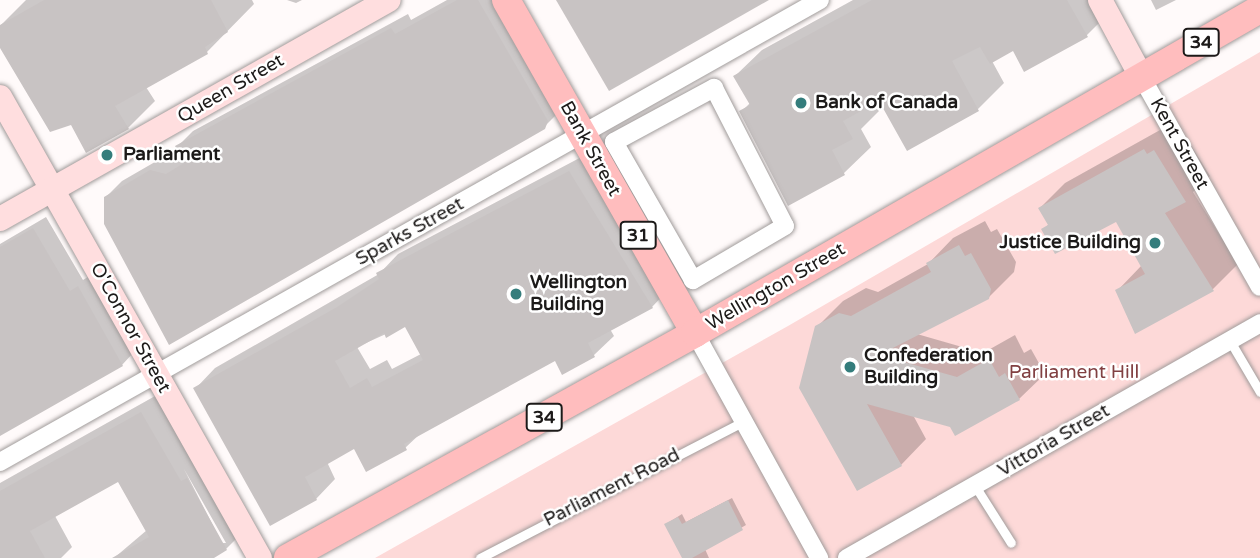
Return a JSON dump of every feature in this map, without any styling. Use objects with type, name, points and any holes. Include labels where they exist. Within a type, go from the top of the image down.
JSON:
[{"type":"main road","name":"Queen Street","points":[[0,219],[389,0]]},
{"type":"main road","name":"Bank Street","points":[[506,0],[695,333]]},
{"type":"main road","name":"Kent Street","points":[[1100,0],[1142,76]]},
{"type":"main road","name":"Wellington Street","points":[[288,558],[695,333],[1260,9]]},
{"type":"main road","name":"O'Connor Street","points":[[0,97],[260,558]]},
{"type":"street","name":"Sparks Street","points":[[0,462],[820,0]]},
{"type":"street","name":"Kent Street","points":[[1142,76],[1260,287]]},
{"type":"street","points":[[714,88],[785,226],[693,280],[614,142],[714,88]]},
{"type":"street","name":"Vittoria Street","points":[[847,558],[1260,323]]},
{"type":"street","points":[[695,333],[746,420],[819,558]]},
{"type":"lane","points":[[1230,341],[1260,392]]},
{"type":"lane","name":"Parliament Road","points":[[480,558],[654,464],[746,420]]},
{"type":"lane","points":[[975,486],[1011,543]]},
{"type":"green space","name":"Parliament Hill","points":[[1260,52],[1260,558],[375,558],[788,326]]},
{"type":"building","points":[[44,0],[211,0],[228,32],[205,47],[208,54],[115,106],[129,129],[86,153],[71,125],[50,132],[0,48],[0,25]]},
{"type":"building","points":[[457,0],[478,0],[548,121],[545,129],[169,345],[104,224],[104,197],[150,170],[166,174],[184,163],[175,146],[391,28],[395,34]]},
{"type":"building","points":[[556,0],[769,0],[609,91]]},
{"type":"building","name":"Bank of Canada","points":[[872,0],[1067,0],[1088,37],[1024,72],[1013,51],[990,64],[980,47],[952,61],[979,111],[907,151],[879,101],[843,121],[853,139],[832,150],[845,175],[788,206],[739,111],[750,105],[733,76]]},
{"type":"building","name":"Justice Building","points":[[1144,149],[1147,154],[1154,150],[1186,202],[1165,213],[1214,291],[1135,334],[1115,290],[1145,274],[1116,222],[1055,254],[1041,229],[1048,225],[1038,208]]},
{"type":"building","points":[[569,171],[653,308],[588,343],[595,357],[562,375],[555,361],[404,444],[407,450],[366,472],[354,449],[305,477],[317,500],[270,526],[193,388],[337,307],[379,279],[376,273]],"holes":[[[405,327],[423,360],[372,387],[367,378],[350,388],[335,361],[384,333],[386,338]]]},
{"type":"building","points":[[33,228],[70,291],[78,286],[123,366],[0,436],[0,247]]},
{"type":"building","name":"Confederation Building","points":[[959,245],[965,256],[971,253],[991,289],[989,299],[879,355],[957,377],[989,359],[999,377],[1005,373],[1020,400],[955,436],[950,427],[867,404],[902,466],[857,491],[799,388],[815,326],[839,313],[851,316],[931,272],[926,263]]},
{"type":"building","points":[[141,412],[181,481],[187,478],[227,550],[214,558],[112,558],[149,537],[118,482],[30,531],[45,558],[0,558],[0,491]]},
{"type":"building","points":[[728,500],[743,530],[692,558],[682,558],[664,524],[678,517],[682,524]]},
{"type":"place","name":"Bank of Canada","points":[[801,103]]},
{"type":"place","name":"Parliament","points":[[107,155]]},
{"type":"place","name":"Justice Building","points":[[1155,243]]},
{"type":"place","name":"Wellington Building","points":[[516,294]]},
{"type":"place","name":"Confederation Building","points":[[850,367]]}]
